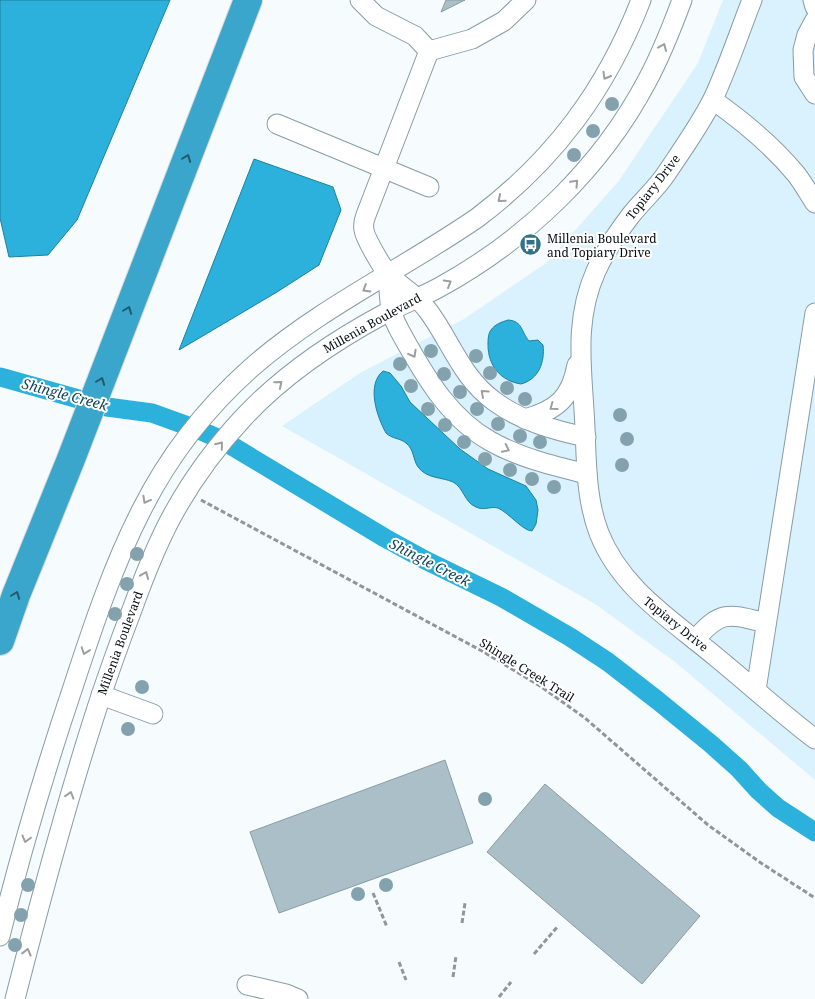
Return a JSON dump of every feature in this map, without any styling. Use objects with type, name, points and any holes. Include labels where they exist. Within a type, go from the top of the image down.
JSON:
[{"type":"highway","points":[[0,641],[16,594],[71,459],[248,0]]},
{"type":"street","points":[[360,0],[376,16],[415,36],[429,51]]},
{"type":"street","points":[[429,51],[472,39],[504,21],[526,0]]},
{"type":"street","points":[[0,936],[40,791],[87,646],[134,524],[148,496],[172,459],[192,430],[216,403],[250,369],[291,336],[484,213],[515,187],[553,149],[577,120],[604,79],[619,51],[641,0]]},
{"type":"street","name":"Millenia Boulevard","points":[[15,999],[55,845],[101,695],[141,585],[160,541],[174,511],[199,473],[243,417],[306,361],[343,337],[391,310],[455,278],[498,250],[548,209],[577,181],[603,149],[639,96],[661,53],[682,0]]},
{"type":"street","name":"Topiary Drive","points":[[752,0],[713,100],[666,174],[631,215],[608,247],[596,270],[587,295],[581,320],[580,350],[587,474],[590,501],[599,532],[613,562],[631,585],[650,604],[815,740]]},
{"type":"street","points":[[813,0],[815,7]]},
{"type":"street","points":[[815,20],[807,34],[803,50],[804,77],[815,94]]},
{"type":"street","points":[[429,51],[366,215],[363,228],[367,238],[388,275],[418,297],[462,368],[477,387],[493,401],[525,419],[548,428],[586,437]]},
{"type":"street","points":[[713,100],[765,140],[797,176],[815,203]]},
{"type":"street","points":[[277,124],[429,187]]},
{"type":"street","points":[[388,275],[391,310],[408,345],[435,390],[452,411],[489,440],[515,453],[587,474]]},
{"type":"street","points":[[756,690],[766,623],[808,408],[815,313]]},
{"type":"street","name":"Topiary Drive","points":[[525,419],[544,414],[558,405],[569,391],[576,373],[580,350]]},
{"type":"street","points":[[696,640],[709,624],[728,615],[766,623]]},
{"type":"street","points":[[101,695],[153,714]]},
{"type":"street","points":[[247,985],[286,994],[298,999]]},
{"type":"path","name":"Shingle Creek Trail","points":[[200,500],[474,646],[540,686],[580,714],[708,825],[760,863],[815,898]]},
{"type":"path","points":[[373,893],[387,927]]},
{"type":"path","points":[[462,923],[465,903]]},
{"type":"path","points":[[534,954],[558,926]]},
{"type":"path","points":[[453,977],[456,956]]},
{"type":"path","points":[[399,962],[406,980]]},
{"type":"path","points":[[499,996],[511,982]]},
{"type":"shaded area","points":[[723,0],[815,0],[815,780],[675,662],[595,604],[282,426],[360,373],[464,319],[546,263],[618,182],[698,63]]},
{"type":"water","points":[[0,0],[170,0],[77,220],[48,255],[9,257],[0,218]]},
{"type":"water","points":[[254,159],[333,187],[341,210],[319,265],[179,350]]},
{"type":"water","points":[[508,320],[519,325],[529,341],[538,340],[543,345],[543,358],[540,369],[527,382],[521,384],[507,380],[497,371],[490,360],[488,339],[490,332],[501,322]]},
{"type":"water","points":[[383,371],[390,373],[401,386],[410,402],[460,449],[488,469],[526,486],[536,500],[538,510],[536,524],[532,531],[524,528],[498,508],[482,509],[472,505],[460,488],[453,482],[422,471],[415,461],[409,445],[386,433],[379,419],[374,393],[375,384]]},
{"type":"building","points":[[446,0],[465,0],[441,12]]},
{"type":"building","points":[[445,760],[473,843],[279,913],[250,832]]},
{"type":"building","points":[[545,784],[700,916],[642,984],[487,852]]},
{"type":"waterway","name":"Shingle Creek","points":[[0,377],[107,407],[152,413],[222,440],[385,538],[501,597],[570,637],[608,662],[711,744],[778,808],[815,832]]},
{"type":"place","name":"Millenia Boulevard and Topiary Drive","points":[[531,245]]}]
